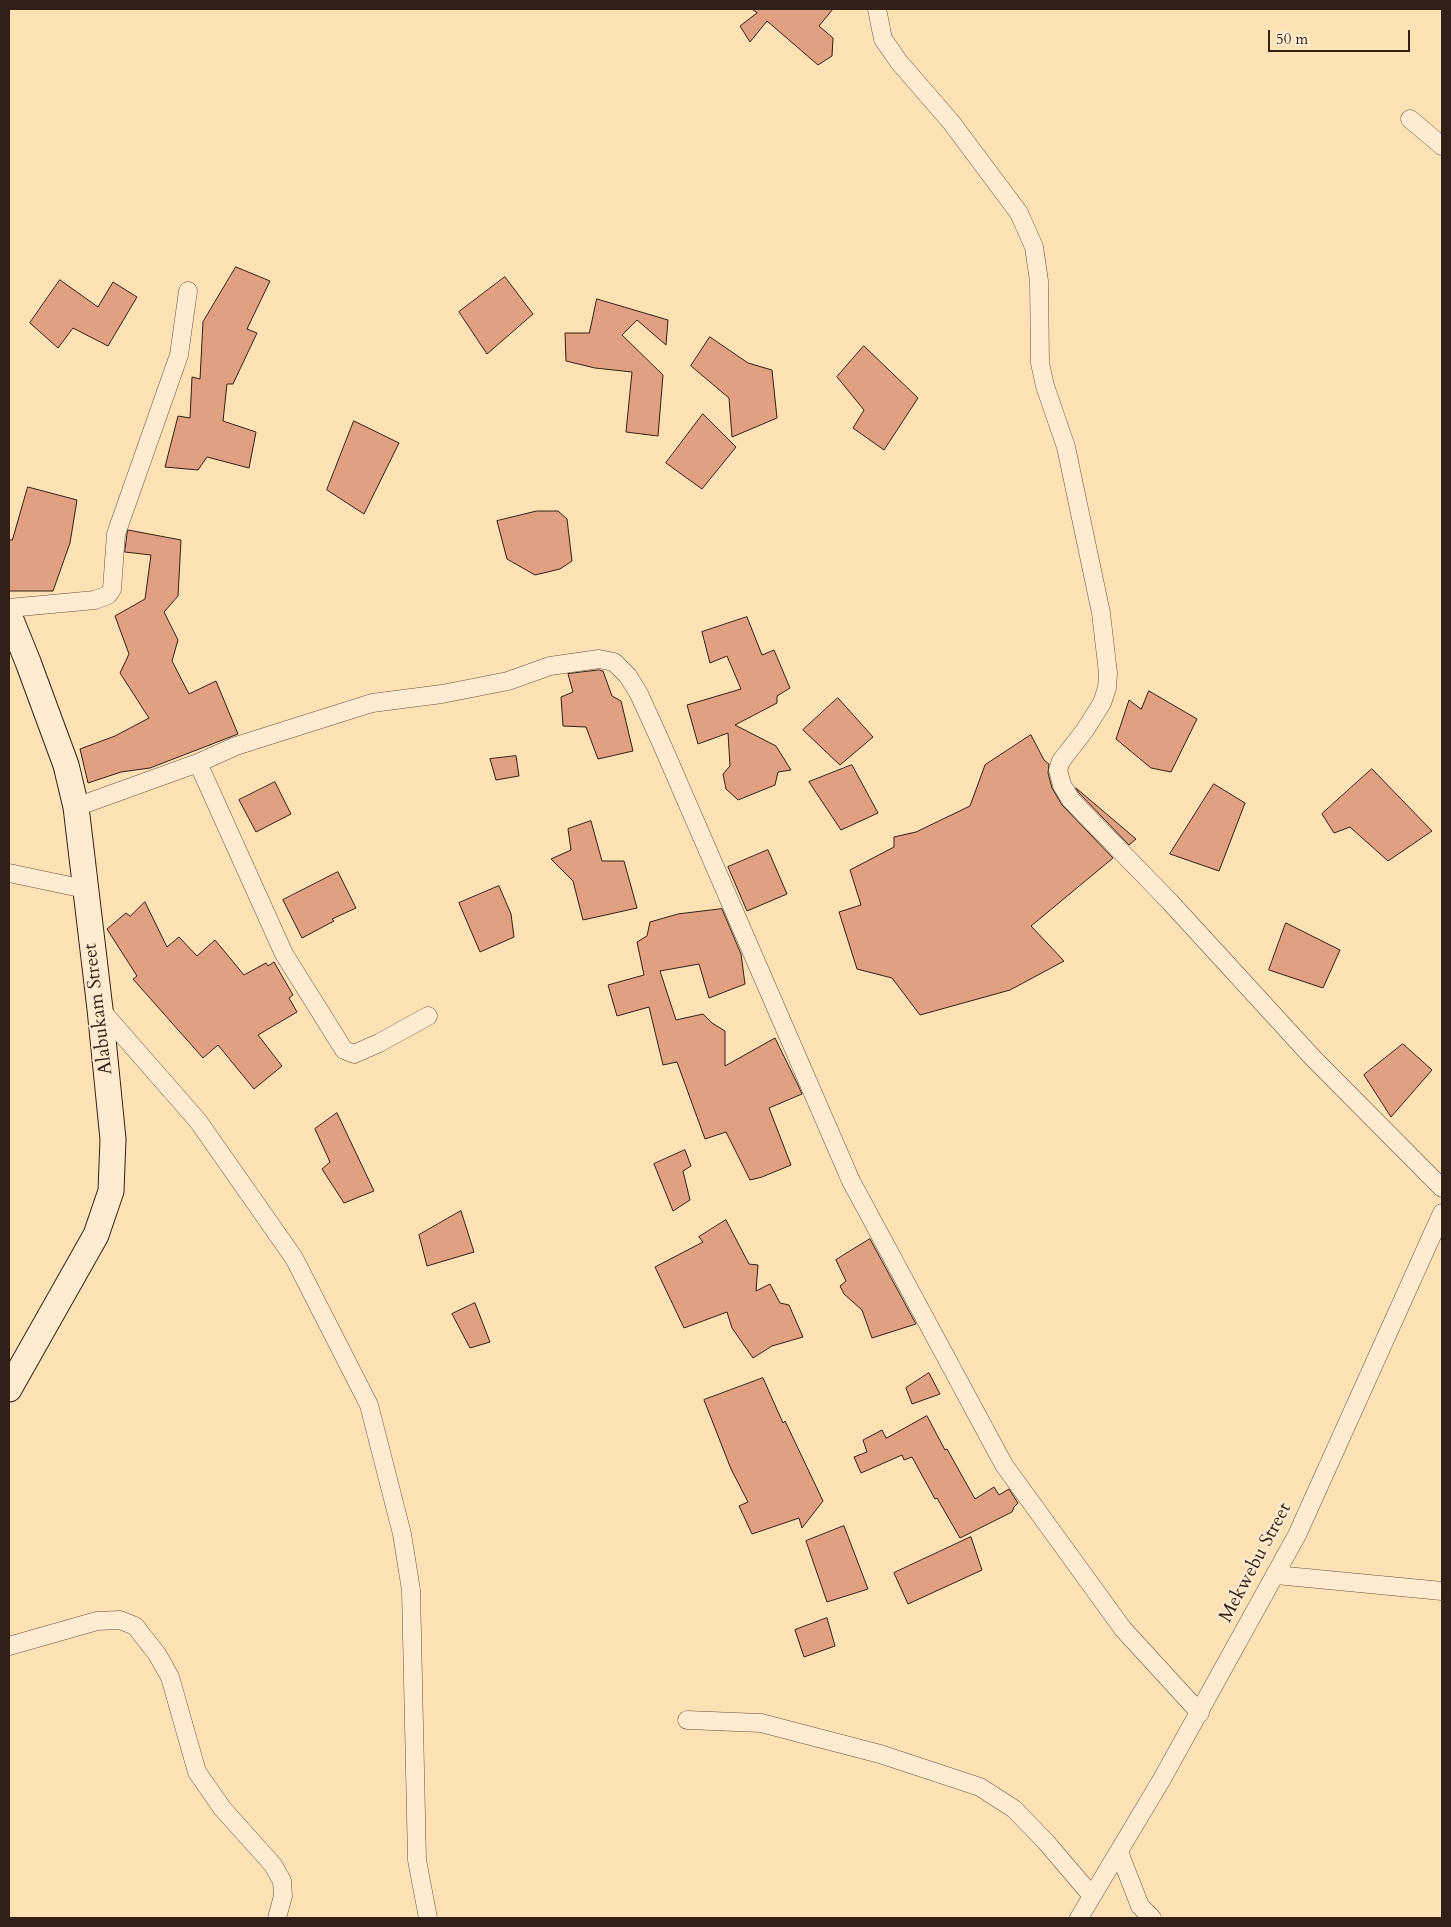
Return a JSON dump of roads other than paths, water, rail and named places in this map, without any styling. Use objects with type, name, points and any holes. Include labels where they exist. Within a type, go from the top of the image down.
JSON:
[{"type":"street","points":[[877,9],[883,39],[899,62],[951,122],[1020,213],[1034,246],[1039,281],[1040,363],[1045,386],[1066,447],[1101,613],[1108,673],[1107,688],[1102,703],[1085,730],[1061,760],[1058,770],[1062,785],[1071,800],[1171,903],[1314,1058],[1442,1188]]},
{"type":"street","points":[[1410,119],[1442,146]]},
{"type":"street","points":[[9,608],[95,600],[108,595],[112,589],[116,534],[179,354],[188,291]]},
{"type":"street","name":"Alabukam Street","points":[[9,615],[66,765],[76,807],[113,1139],[111,1191],[96,1235],[9,1389]]},
{"type":"street","points":[[76,807],[198,763],[236,746],[372,702],[442,694],[499,683],[550,666],[599,659],[614,662],[620,667],[639,694],[851,1181],[1004,1465],[1123,1629],[1200,1713]]},
{"type":"street","points":[[198,763],[284,954],[344,1050],[354,1054],[379,1043],[428,1016]]},
{"type":"street","points":[[9,873],[85,889]]},
{"type":"street","points":[[100,1009],[198,1121],[294,1258],[369,1405],[402,1534],[411,1590],[417,1860],[428,1918]]},
{"type":"street","name":"Mekwebu Street","points":[[1079,1918],[1200,1713],[1297,1535],[1442,1213]]},
{"type":"street","points":[[1276,1575],[1442,1591]]},
{"type":"street","points":[[9,1646],[97,1620],[120,1620],[135,1626],[157,1654],[170,1677],[197,1772],[222,1808],[273,1865],[282,1881],[283,1896],[277,1918]]},
{"type":"street","points":[[686,1720],[761,1723],[880,1754],[980,1787],[1014,1809],[1046,1842],[1092,1896]]},
{"type":"street","points":[[1119,1852],[1140,1906],[1152,1918]]}]
